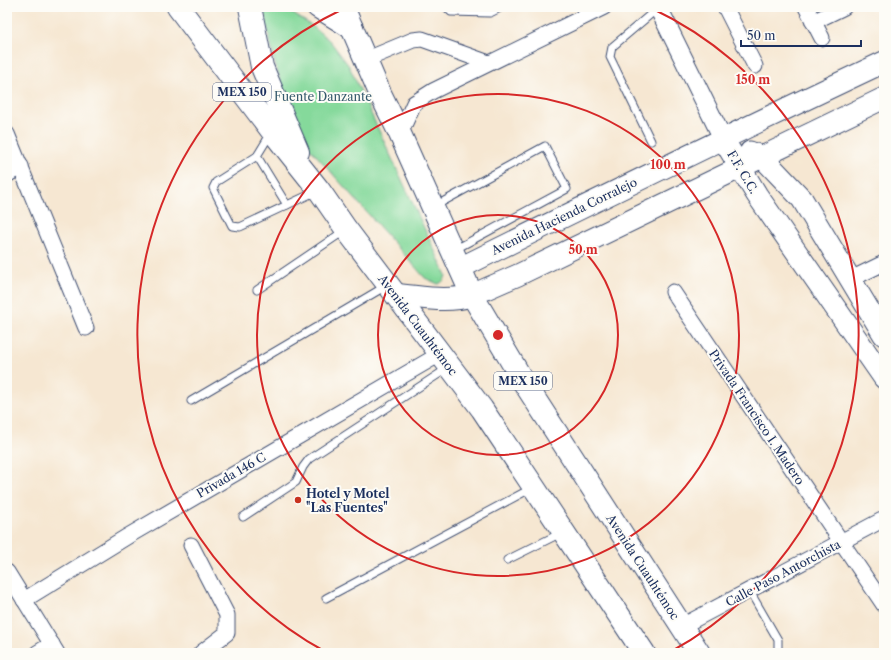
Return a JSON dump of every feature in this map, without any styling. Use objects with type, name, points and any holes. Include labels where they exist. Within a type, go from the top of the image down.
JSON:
[{"type":"main road","name":"Avenida Cuauhtémoc","points":[[178,7],[313,183],[482,409],[644,653]]},
{"type":"main road","points":[[250,7],[262,67],[313,183]]},
{"type":"main road","points":[[318,7],[352,28]]},
{"type":"main road","name":"Avenida Cuauhtémoc","points":[[342,7],[472,295],[523,381],[699,653]]},
{"type":"main road","name":"Avenida Hacienda Corralejo","points":[[456,259],[504,246],[884,62]]},
{"type":"main road","points":[[393,290],[443,300],[462,298],[472,295],[518,275],[884,98]]},
{"type":"main road","name":"F.F. C.C.","points":[[723,139],[762,157],[802,199],[884,335]]},
{"type":"main road","name":"F.F. C.C.","points":[[723,139],[757,195],[884,378]]},
{"type":"main road","points":[[504,246],[518,275]]},
{"type":"street","points":[[400,134],[414,103],[433,91],[604,7]]},
{"type":"street","points":[[660,7],[723,139]]},
{"type":"street","points":[[725,7],[755,66]]},
{"type":"street","points":[[806,7],[822,38]]},
{"type":"street","points":[[814,22],[844,7]]},
{"type":"street","points":[[365,60],[413,40],[422,39],[490,63]]},
{"type":"street","points":[[7,134],[86,328]]},
{"type":"street","points":[[7,175],[21,166]]},
{"type":"street","points":[[851,279],[884,263]]},
{"type":"street","name":"Privada Francisco I. Madero","points":[[673,292],[884,605]]},
{"type":"street","name":"Privada 146 C","points":[[24,600],[128,536],[445,360]]},
{"type":"street","name":"Calle Paso Antorchista","points":[[682,626],[884,519]]},
{"type":"street","points":[[191,545],[227,615],[227,632],[201,653]]},
{"type":"street","points":[[7,572],[54,649],[37,653]]},
{"type":"lane","points":[[446,7],[451,12],[489,10],[502,7]]},
{"type":"lane","points":[[651,141],[610,57],[612,47],[660,7]]},
{"type":"lane","points":[[272,131],[257,156],[216,182],[213,188],[232,226],[240,227],[288,205],[313,183]]},
{"type":"lane","points":[[432,207],[545,146],[567,189],[456,259]]},
{"type":"lane","points":[[257,156],[288,205]]},
{"type":"lane","points":[[257,290],[346,229]]},
{"type":"lane","points":[[191,400],[393,290]]},
{"type":"lane","points":[[243,516],[296,482],[303,467],[309,459],[445,360]]},
{"type":"lane","points":[[326,598],[534,487]]},
{"type":"lane","points":[[507,560],[563,532]]},
{"type":"lane","points":[[749,590],[778,640],[778,650],[775,653]]},
{"type":"green space","name":"Fuente Danzante","points":[[268,7],[282,7],[311,25],[330,41],[349,66],[446,275],[444,280],[438,284],[425,278],[308,146],[290,111],[274,60],[264,12]]},
{"type":"place","name":"Hotel y Motel \"Las Fuentes\"","points":[[298,500]]}]
